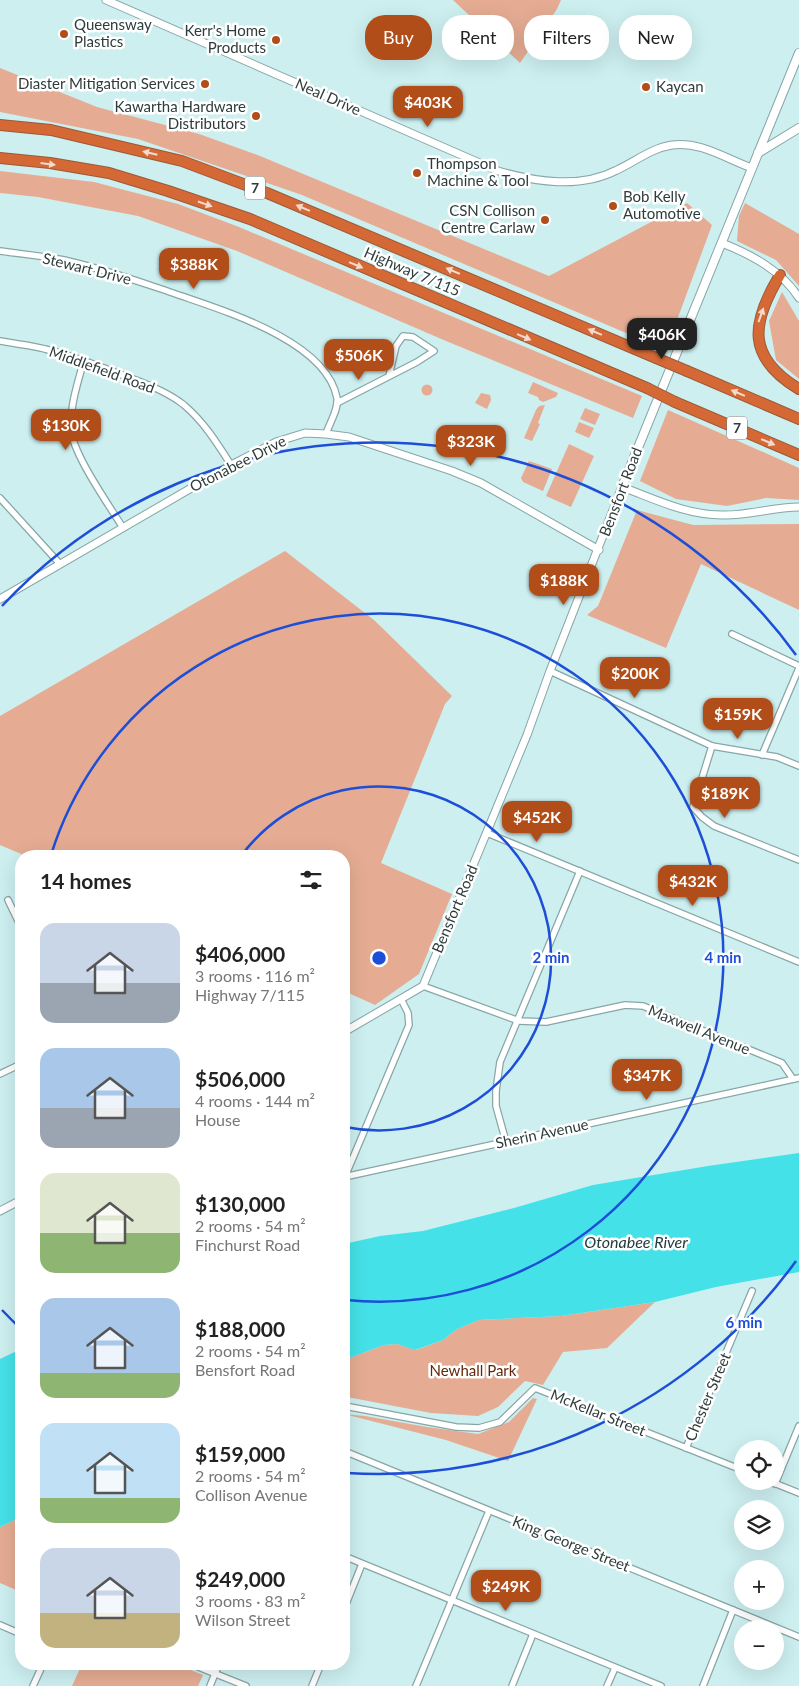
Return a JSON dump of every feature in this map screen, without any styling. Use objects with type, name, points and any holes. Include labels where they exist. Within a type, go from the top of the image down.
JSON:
[{"type":"highway","name":"Highway 7/115","points":[[0,125],[51,130],[182,161],[267,193],[799,419]]},
{"type":"highway","name":"Highway 7/115","points":[[0,158],[109,173],[250,219],[647,388],[675,402],[799,455]]},
{"type":"highway","points":[[780,275],[758,323],[757,335],[759,345],[770,366],[799,389]]},
{"type":"main road","name":"Bensfort Road","points":[[622,487],[799,53]]},
{"type":"main road","points":[[758,153],[799,128]]},
{"type":"street","name":"Neal Drive","points":[[106,0],[498,171],[519,177],[555,182],[586,180],[616,171],[655,149],[672,145],[695,145],[752,168]]},
{"type":"street","points":[[722,243],[761,262],[780,275],[799,298]]},
{"type":"street","name":"Stewart Drive","points":[[0,251],[64,260],[121,275],[230,313],[268,329],[296,346],[324,372],[335,391],[337,402]]},
{"type":"street","points":[[326,434],[337,402],[389,376],[417,362],[434,350],[413,337],[403,336],[396,346],[389,376]]},
{"type":"street","name":"Middlefield Road","points":[[0,341],[44,349],[84,360],[142,382],[182,404],[212,434],[231,465]]},
{"type":"street","points":[[84,360],[74,398],[71,431],[82,460],[123,528]]},
{"type":"street","name":"Otonabee Drive","points":[[0,599],[231,465],[290,437],[305,433],[349,437],[452,471],[481,483],[599,550]]},
{"type":"street","points":[[622,487],[677,509],[707,515],[724,516],[799,507]]},
{"type":"street","name":"Bensfort Road","points":[[423,986],[527,735],[622,487]]},
{"type":"street","points":[[0,498],[60,564]]},
{"type":"street","points":[[732,634],[799,667],[762,755]]},
{"type":"street","points":[[550,671],[712,746],[777,757],[799,766]]},
{"type":"street","points":[[712,746],[693,807],[714,826],[799,860]]},
{"type":"street","points":[[487,833],[799,962]]},
{"type":"street","points":[[506,1142],[496,1106],[500,1062],[519,1021],[580,871]]},
{"type":"street","points":[[8,900],[15,915]]},
{"type":"street","points":[[350,1029],[423,986]]},
{"type":"street","name":"Maxwell Avenue","points":[[423,986],[519,1021],[546,1022],[625,1006],[643,1006],[782,1063],[796,1078]]},
{"type":"street","points":[[350,1163],[410,1025],[408,1013],[401,999]]},
{"type":"street","points":[[0,1074],[15,1067]]},
{"type":"street","name":"Sherin Avenue","points":[[350,1176],[796,1078]]},
{"type":"street","points":[[0,1211],[15,1203]]},
{"type":"street","name":"Chester Street","points":[[686,1448],[752,1291]]},
{"type":"street","name":"McKellar Street","points":[[350,1407],[456,1427],[479,1428],[500,1422],[535,1388],[734,1467]]},
{"type":"street","points":[[784,1457],[799,1426]]},
{"type":"street","name":"King George Street","points":[[350,1453],[799,1637]]},
{"type":"street","points":[[784,1487],[799,1493]]},
{"type":"street","points":[[416,1686],[489,1511]]},
{"type":"street","points":[[350,1559],[661,1686]]},
{"type":"street","points":[[350,1594],[362,1564]]},
{"type":"street","points":[[703,1686],[733,1610]]},
{"type":"street","points":[[0,1625],[15,1631]]},
{"type":"street","points":[[512,1686],[533,1634]]},
{"type":"street","points":[[608,1686],[615,1668]]},
{"type":"street","points":[[33,1686],[40,1670]]},
{"type":"street","points":[[207,1670],[246,1686]]},
{"type":"street","points":[[210,1686],[216,1670]]},
{"type":"street","points":[[312,1686],[319,1670]]},
{"type":"green space","points":[[453,0],[561,0],[553,15],[524,15],[524,57],[520,63],[514,57],[514,15],[469,15]]},
{"type":"green space","points":[[0,68],[97,107],[199,134],[260,156],[549,276],[687,203],[712,225],[666,350],[302,195],[138,139],[0,112]]},
{"type":"green space","points":[[0,171],[94,182],[178,204],[239,227],[642,396],[633,418],[446,341],[237,251],[138,216],[38,197],[0,193]]},
{"type":"green space","points":[[745,203],[799,234],[799,286],[776,260],[737,241],[739,216]]},
{"type":"green space","points":[[782,292],[799,321],[799,379],[776,360],[769,321]]},
{"type":"green space","points":[[533,382],[558,393],[556,397],[543,402],[538,397],[528,393]]},
{"type":"green space","points":[[427,384],[433,390],[427,396],[421,390]]},
{"type":"green space","points":[[481,393],[490,395],[491,400],[487,409],[475,403]]},
{"type":"green space","points":[[545,405],[538,423],[540,424],[532,441],[524,438],[536,410],[539,406]]},
{"type":"green space","points":[[585,408],[600,414],[595,425],[580,419]]},
{"type":"green space","points":[[668,410],[799,468],[799,500],[766,498],[727,506],[676,499],[640,481]]},
{"type":"green space","points":[[579,422],[594,428],[589,438],[575,432]]},
{"type":"green space","points":[[569,444],[594,456],[571,507],[546,496]]},
{"type":"green space","points":[[529,461],[552,469],[543,491],[523,482],[521,478]]},
{"type":"green space","points":[[637,510],[693,525],[799,524],[799,610],[701,564],[666,648],[587,615],[598,606]]},
{"type":"green space","points":[[285,551],[374,620],[452,696],[445,704],[381,863],[452,894],[419,974],[375,1005],[350,994],[350,850],[15,851],[0,845],[0,716]]},
{"type":"green space","name":"Newhall Park","points":[[655,1302],[607,1348],[563,1352],[543,1385],[525,1381],[498,1407],[478,1416],[431,1413],[350,1398],[350,1358],[384,1345],[397,1344],[416,1350],[443,1340],[457,1329],[479,1320],[561,1316]]},
{"type":"green space","points":[[533,1398],[537,1399],[508,1461],[446,1440],[350,1415],[478,1434],[509,1422]]},
{"type":"green space","points":[[15,1520],[15,1589],[0,1583],[0,1527]]},
{"type":"green space","points":[[79,1670],[191,1670],[203,1675],[198,1686],[72,1686]]},
{"type":"water","name":"Otonabee River","points":[[799,1153],[799,1272],[716,1287],[655,1302],[561,1316],[479,1320],[457,1329],[443,1340],[415,1350],[397,1344],[384,1345],[350,1358],[350,1243],[380,1236],[423,1231],[514,1208],[593,1185]]},
{"type":"water","points":[[15,1352],[15,1520],[0,1527],[0,1359]]},
{"type":"place","name":"Queensway Plastics","points":[[64,34]]},
{"type":"place","name":"Kerr's Home Products","points":[[276,40]]},
{"type":"place","name":"Diaster Mitigation Services","points":[[205,84]]},
{"type":"place","name":"Kaycan","points":[[646,87]]},
{"type":"place","name":"Kawartha Hardware Distributors","points":[[256,116]]},
{"type":"place","name":"Thompson Machine & Tool","points":[[417,173]]},
{"type":"place","name":"Bob Kelly Automotive","points":[[613,206]]},
{"type":"place","name":"CSN Collison Centre Carlaw","points":[[545,220]]}]
